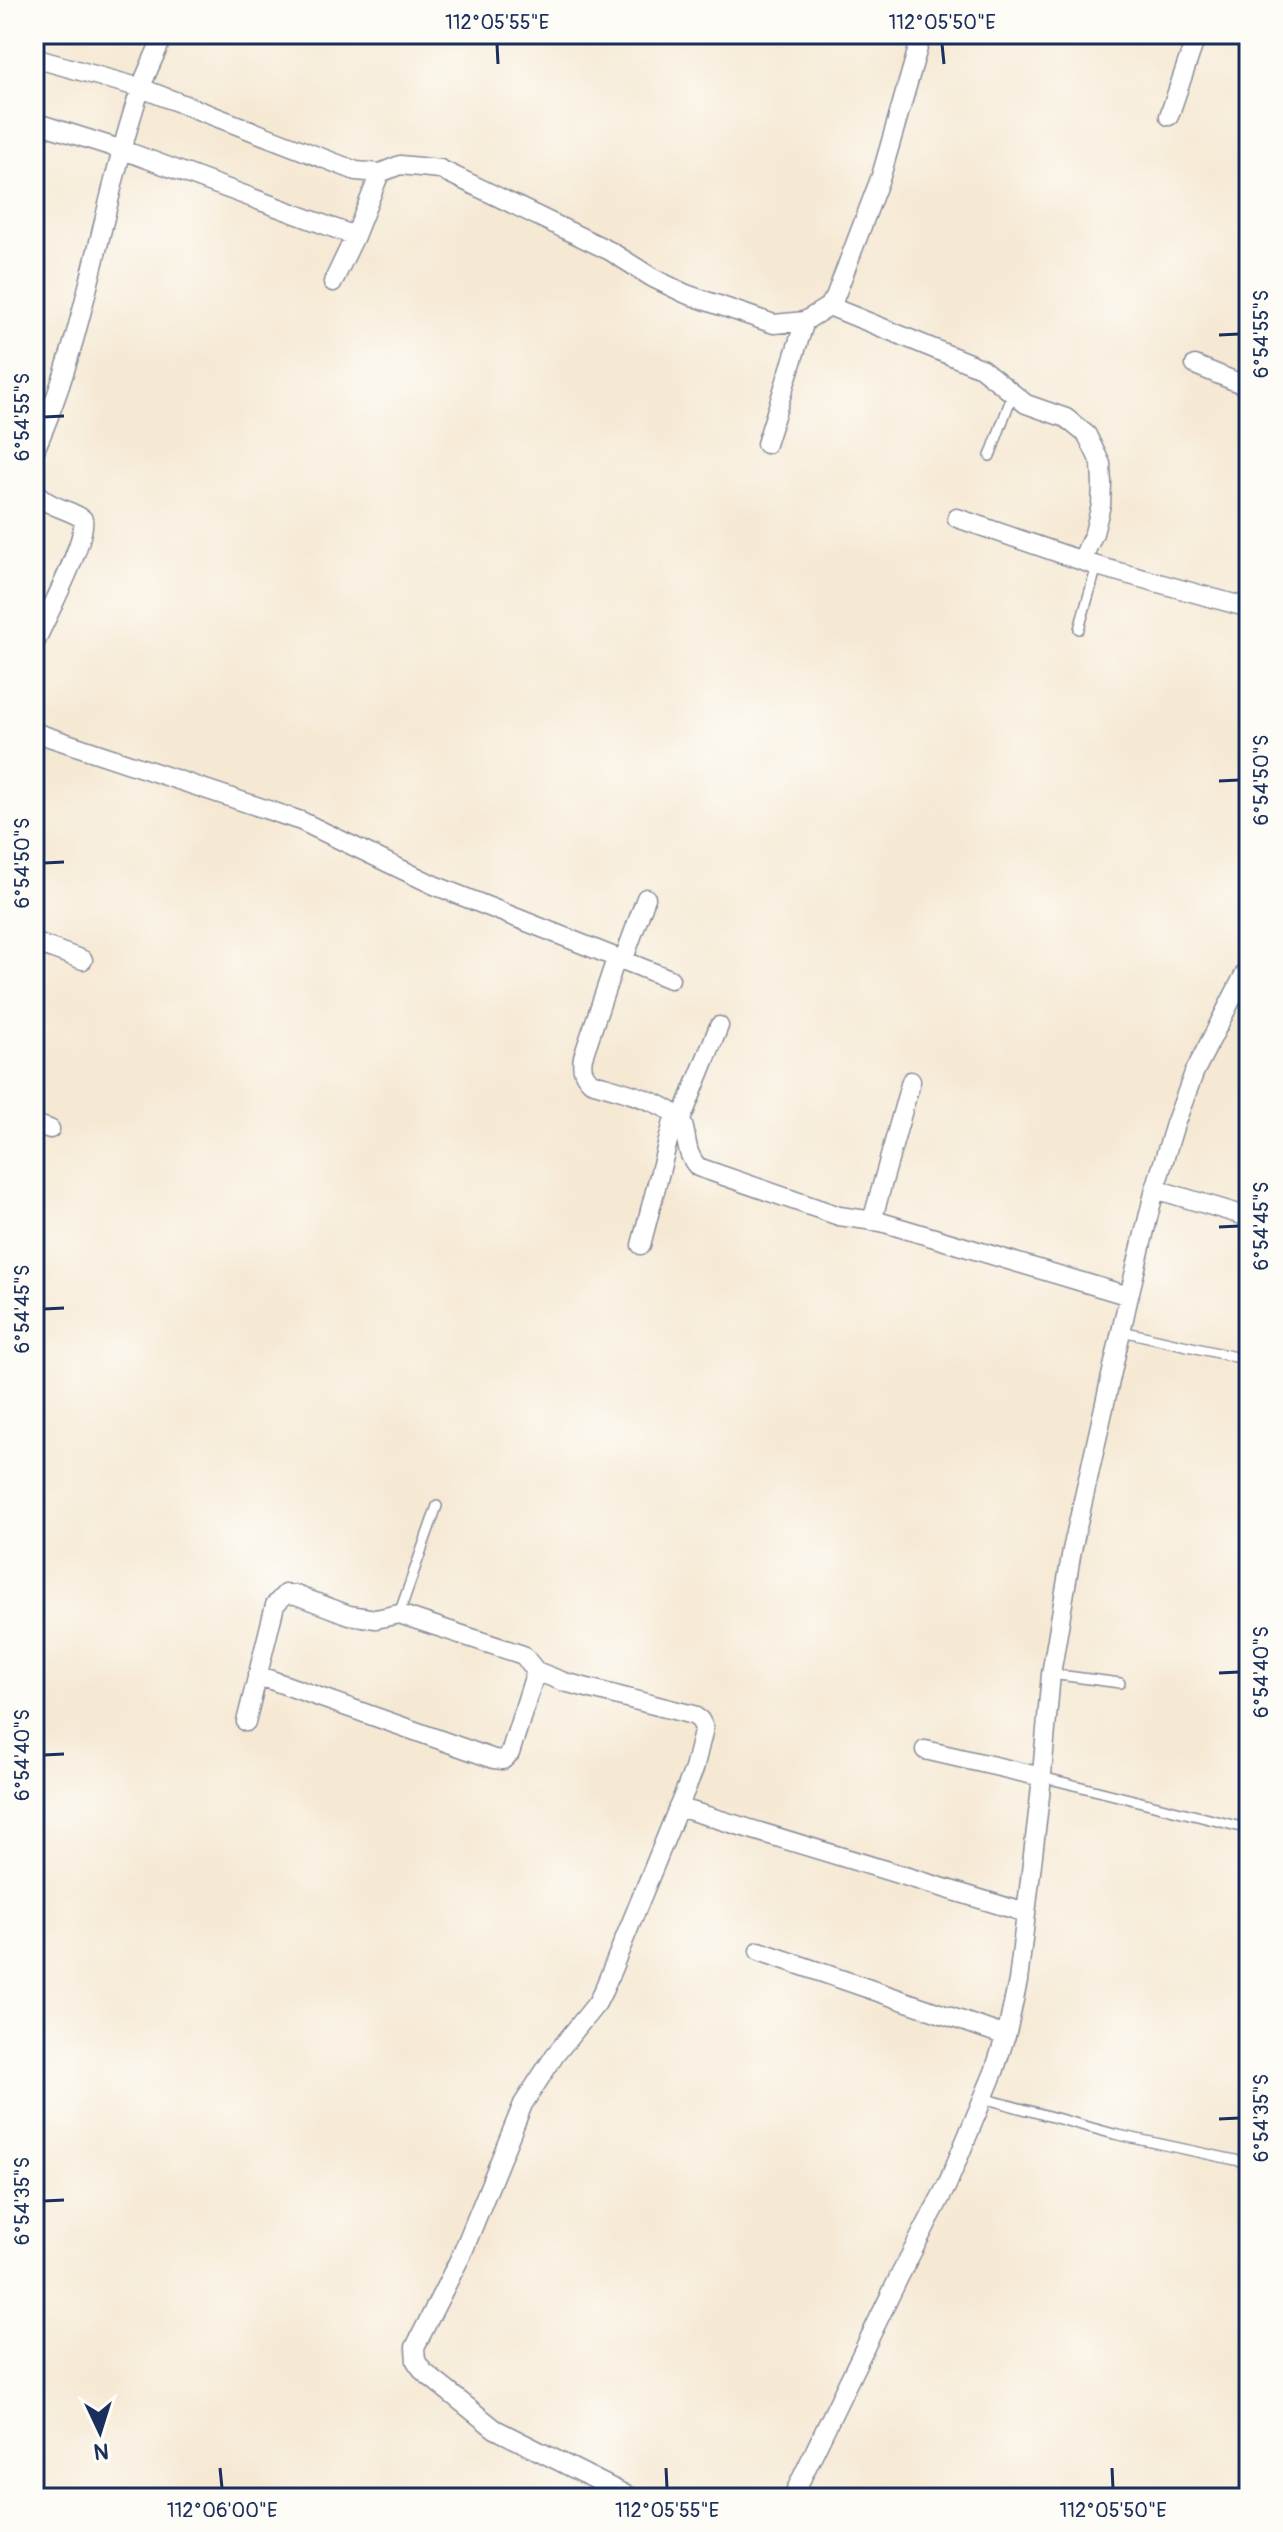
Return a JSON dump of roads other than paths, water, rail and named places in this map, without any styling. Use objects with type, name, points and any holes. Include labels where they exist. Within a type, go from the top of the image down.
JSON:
[{"type":"street","points":[[34,452],[61,387],[141,88],[164,34]]},
{"type":"street","points":[[34,58],[141,88],[312,157],[356,171],[380,173],[400,165],[440,169],[610,251],[686,294],[774,324],[805,321],[829,306],[835,297],[881,176],[922,34]]},
{"type":"street","points":[[1169,116],[1197,34]]},
{"type":"street","points":[[34,122],[123,150],[355,236]]},
{"type":"street","points":[[333,282],[380,173]]},
{"type":"street","points":[[829,306],[981,368],[1026,404],[1066,418],[1087,435],[1101,464],[1101,505],[1090,563]]},
{"type":"street","points":[[766,444],[805,321]]},
{"type":"street","points":[[1195,365],[1249,387]]},
{"type":"street","points":[[34,486],[45,502],[75,513],[83,519],[84,526],[34,645]]},
{"type":"street","points":[[957,518],[1090,563],[1249,608]]},
{"type":"street","points":[[34,732],[301,821],[434,885],[670,979]]},
{"type":"street","points":[[646,898],[583,1057],[581,1066],[591,1082],[657,1104],[678,1117],[687,1149],[698,1167],[839,1216],[872,1221],[1129,1296]]},
{"type":"street","points":[[34,942],[83,960]]},
{"type":"street","points":[[801,2496],[899,2277],[947,2185],[1006,2036],[1018,1981],[1051,1674],[1072,1550],[1129,1296],[1155,1189],[1175,1124],[1194,1073],[1249,965]]},
{"type":"street","points":[[641,1245],[678,1117],[719,1026]]},
{"type":"street","points":[[872,1221],[911,1081]]},
{"type":"street","points":[[1155,1189],[1249,1217]]},
{"type":"street","points":[[246,1722],[275,1605],[285,1594],[296,1595],[349,1615],[376,1619],[399,1614],[523,1655],[536,1671],[584,1688],[693,1715],[704,1728],[694,1769],[604,1989],[523,2104],[462,2254],[415,2347],[416,2361],[424,2372],[495,2429],[632,2498]]},
{"type":"street","points":[[257,1675],[503,1760],[510,1753],[536,1671]]},
{"type":"street","points":[[925,1750],[1042,1777]]},
{"type":"street","points":[[678,1807],[1026,1913]]},
{"type":"street","points":[[759,1951],[1006,2036]]},
{"type":"lane","points":[[990,456],[1013,393]]},
{"type":"lane","points":[[1079,629],[1090,563]]},
{"type":"lane","points":[[1122,1331],[1244,1359]]},
{"type":"lane","points":[[399,1614],[437,1506]]},
{"type":"lane","points":[[1051,1674],[1120,1683]]},
{"type":"lane","points":[[1042,1777],[1249,1829]]},
{"type":"lane","points":[[983,2098],[1114,2134],[1249,2163]]}]
